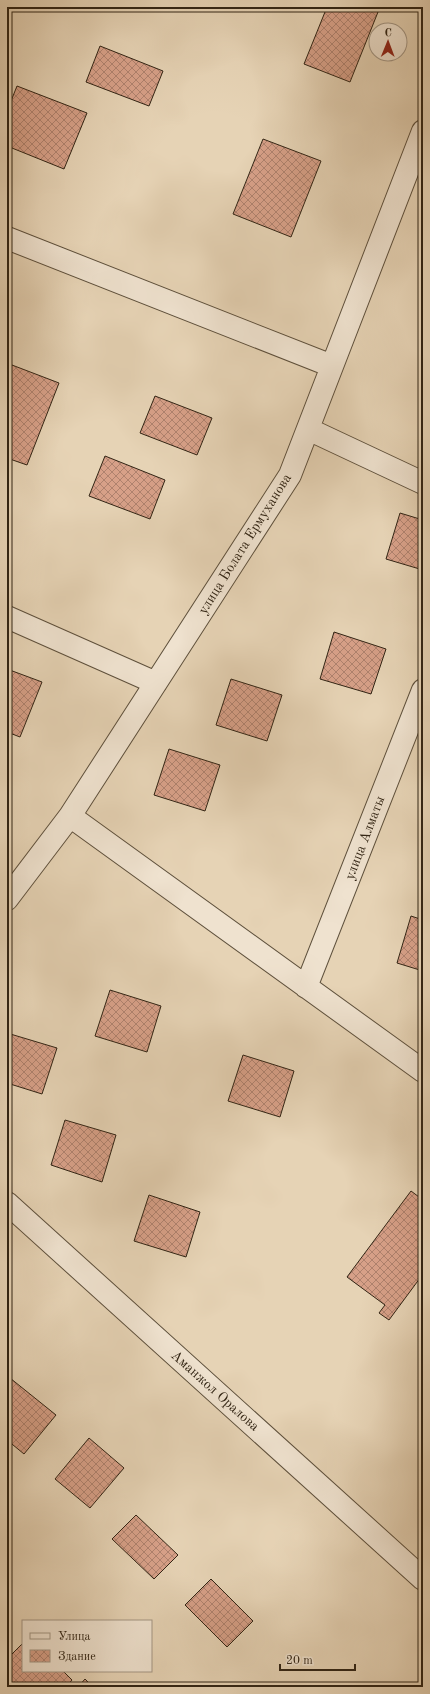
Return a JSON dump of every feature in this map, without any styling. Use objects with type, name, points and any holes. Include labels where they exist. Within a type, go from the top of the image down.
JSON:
[{"type":"street","name":"улица Болата Ермуханова","points":[[7,899],[70,816],[290,476],[423,131]]},
{"type":"street","points":[[7,238],[332,366]]},
{"type":"street","points":[[308,429],[423,483]]},
{"type":"street","points":[[7,617],[156,683]]},
{"type":"street","name":"улица Алматы","points":[[306,987],[423,690]]},
{"type":"street","points":[[70,816],[423,1071]]},
{"type":"street","name":"Аманжол Оралова","points":[[7,1203],[423,1579]]},
{"type":"building","points":[[327,7],[364,7],[378,12],[374,22],[368,22],[368,37],[350,82],[304,64]]},
{"type":"building","points":[[100,46],[163,71],[149,106],[86,82]]},
{"type":"building","points":[[17,86],[87,113],[64,169],[7,146],[7,111]]},
{"type":"building","points":[[263,139],[321,161],[291,237],[233,214]]},
{"type":"building","points":[[12,365],[59,383],[27,465],[7,458],[7,377]]},
{"type":"building","points":[[155,396],[212,418],[197,455],[140,433]]},
{"type":"building","points":[[105,456],[165,480],[150,519],[89,496]]},
{"type":"building","points":[[400,513],[423,520],[423,570],[386,559]]},
{"type":"building","points":[[334,632],[386,649],[371,694],[320,679]]},
{"type":"building","points":[[7,669],[42,682],[20,737],[7,732]]},
{"type":"building","points":[[231,679],[282,695],[267,741],[216,725]]},
{"type":"building","points":[[169,749],[220,765],[205,811],[154,795]]},
{"type":"building","points":[[411,916],[423,920],[423,971],[397,963]]},
{"type":"building","points":[[110,990],[161,1006],[147,1052],[95,1036]]},
{"type":"building","points":[[7,1033],[57,1048],[42,1094],[7,1083]]},
{"type":"building","points":[[243,1055],[294,1071],[280,1117],[228,1101]]},
{"type":"building","points":[[65,1120],[116,1135],[102,1182],[51,1165]]},
{"type":"building","points":[[411,1191],[423,1200],[423,1274],[389,1320],[379,1313],[385,1305],[347,1277]]},
{"type":"building","points":[[149,1195],[200,1212],[186,1257],[134,1241]]},
{"type":"building","points":[[10,1378],[56,1415],[24,1454],[7,1440],[7,1381]]},
{"type":"building","points":[[89,1438],[124,1468],[90,1508],[55,1479]]},
{"type":"building","points":[[136,1515],[178,1555],[154,1579],[112,1539]]},
{"type":"building","points":[[211,1579],[253,1621],[227,1647],[185,1605]]},
{"type":"building","points":[[22,1644],[22,1672],[64,1672],[72,1680],[66,1687],[7,1687],[7,1659]]},
{"type":"building","points":[[85,1679],[93,1687],[78,1687]]}]
